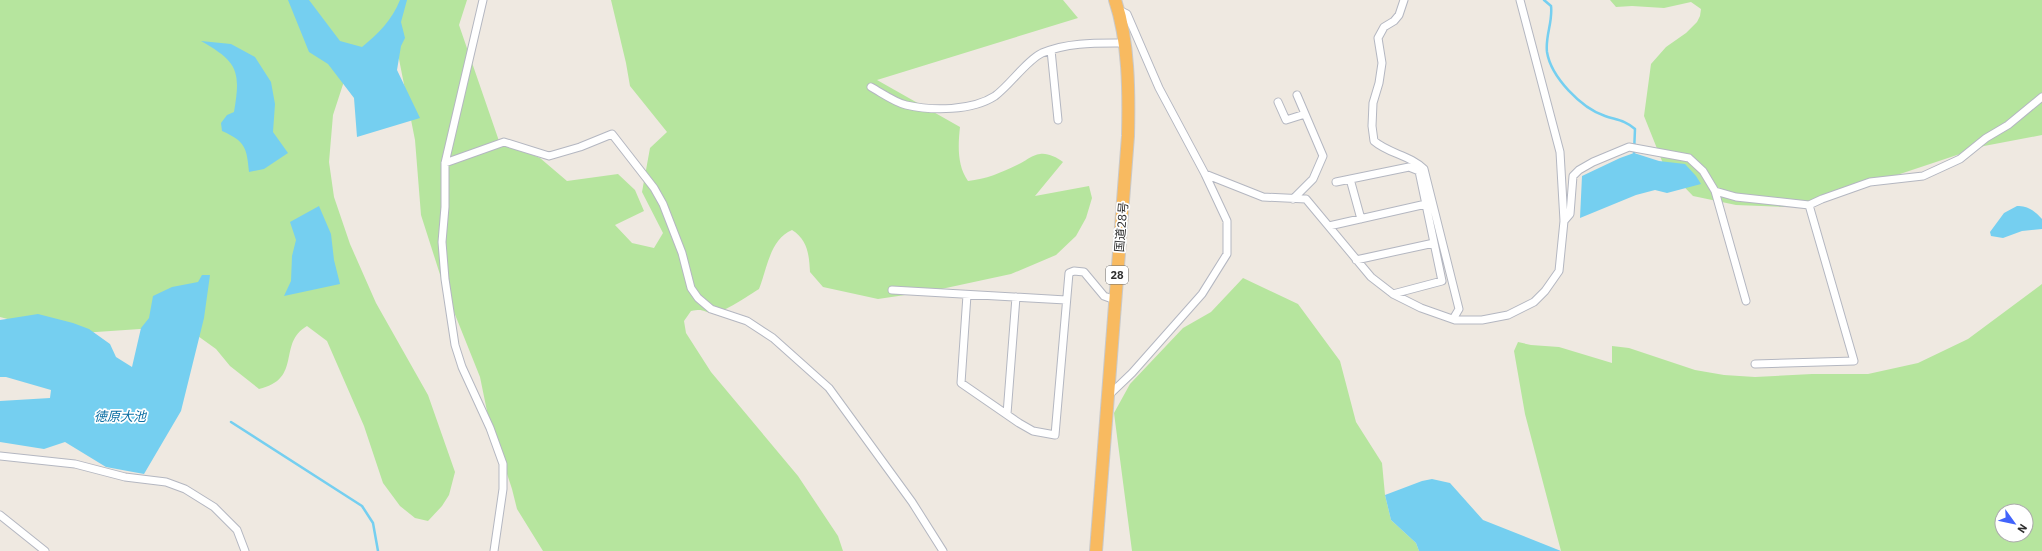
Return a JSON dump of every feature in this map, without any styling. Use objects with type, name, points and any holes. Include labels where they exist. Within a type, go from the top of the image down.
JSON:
[{"type":"highway","name":"国道28号","points":[[1096,551],[1128,130],[1128,89],[1124,43],[1117,5]]},
{"type":"street","points":[[483,0],[445,163],[445,207],[442,242],[452,328],[462,367],[490,428],[503,464],[503,489],[494,551]]},
{"type":"street","points":[[1404,0],[1399,15],[1394,22],[1384,27],[1378,38],[1382,62],[1379,84],[1373,103],[1372,126],[1374,141],[1380,146],[1417,162],[1424,169],[1459,309],[1453,319]]},
{"type":"street","points":[[1205,174],[1263,197],[1306,199],[1371,277],[1393,294],[1421,308],[1453,319],[1482,320],[1508,316],[1534,302],[1545,291],[1559,271],[1564,221],[1560,152],[1520,0]]},
{"type":"street","points":[[1109,395],[1132,373],[1202,294],[1226,254],[1226,221],[1205,174],[1159,88],[1127,14],[1117,5]]},
{"type":"street","points":[[871,87],[906,105],[949,110],[970,105],[995,96],[1041,53],[1091,43],[1124,43]]},
{"type":"street","points":[[1051,50],[1058,120]]},
{"type":"street","points":[[1293,199],[1313,179],[1322,156],[1297,94]]},
{"type":"street","points":[[1715,191],[1736,197],[1809,205],[1870,182],[1923,176],[1960,159],[1986,138],[2008,125],[2042,97]]},
{"type":"street","points":[[1278,102],[1286,120],[1305,114]]},
{"type":"street","points":[[445,163],[504,142],[549,156],[580,147],[612,134],[650,183],[663,204],[682,253],[691,288],[698,298],[711,309],[747,321],[773,338],[829,388],[912,502],[943,551]]},
{"type":"street","points":[[1564,221],[1570,214],[1573,176],[1579,170],[1593,162],[1629,147],[1689,158],[1703,171],[1715,191],[1746,301]]},
{"type":"street","points":[[1336,182],[1410,167],[1419,171],[1442,281],[1393,294]]},
{"type":"street","points":[[1350,179],[1361,219]]},
{"type":"street","points":[[1329,226],[1426,204]]},
{"type":"street","points":[[1755,364],[1854,362],[1809,205]]},
{"type":"street","points":[[1356,260],[1434,243]]},
{"type":"street","points":[[967,295],[961,383],[1033,431],[1055,435],[1066,300],[1070,273],[1074,271],[1084,272],[1104,296],[1115,300]]},
{"type":"street","points":[[892,290],[1066,300]]},
{"type":"street","points":[[1007,414],[1016,297]]},
{"type":"street","points":[[0,456],[75,464],[125,477],[166,482],[185,489],[214,507],[236,530],[245,551]]},
{"type":"street","points":[[0,515],[45,551]]},
{"type":"green space","points":[[0,0],[467,0],[459,25],[499,141],[540,158],[567,181],[618,174],[635,190],[644,211],[615,225],[632,243],[654,248],[663,233],[642,192],[650,148],[667,132],[630,86],[611,0],[1063,0],[1078,18],[877,80],[960,127],[960,162],[964,175],[968,181],[995,175],[1034,155],[1046,154],[1063,162],[1035,196],[1089,186],[1092,198],[1086,218],[1076,236],[1056,255],[1011,274],[932,291],[878,299],[823,287],[810,272],[807,248],[801,238],[792,230],[785,234],[774,247],[759,289],[730,307],[717,312],[709,313],[703,310],[691,311],[684,321],[686,333],[711,372],[798,476],[838,536],[843,551],[543,551],[517,509],[488,416],[480,377],[444,287],[421,215],[415,140],[397,49],[349,66],[333,115],[329,162],[334,197],[350,244],[376,303],[428,395],[455,472],[449,495],[442,506],[428,521],[415,518],[400,506],[383,483],[364,426],[327,341],[307,326],[298,333],[293,342],[286,369],[281,377],[272,384],[259,389],[230,366],[216,349],[184,326],[61,333],[0,317]]},
{"type":"green space","points":[[1610,0],[2042,0],[2042,135],[1984,146],[1888,178],[1787,207],[1736,205],[1693,196],[1664,166],[1644,116],[1651,64],[1666,47],[1686,33],[1697,22],[1701,9],[1691,2],[1664,8],[1632,6],[1616,7]]},
{"type":"green space","points":[[1243,278],[1298,304],[1340,361],[1356,422],[1382,463],[1385,495],[1391,520],[1416,543],[1419,551],[1132,551],[1114,413],[1130,384],[1183,328],[1211,312]]},
{"type":"green space","points":[[2042,284],[2042,551],[1561,551],[1525,414],[1514,351],[1518,342],[1531,345],[1559,347],[1612,363],[1612,346],[1629,348],[1695,370],[1724,375],[1755,377],[1812,374],[1868,374],[1918,363],[1968,339]]},
{"type":"water","points":[[288,0],[309,0],[340,41],[362,47],[384,26],[393,14],[400,0],[407,0],[401,22],[405,38],[401,46],[397,70],[420,118],[357,137],[354,98],[328,64],[309,52]]},
{"type":"water","points":[[201,41],[231,44],[255,57],[271,82],[275,104],[273,132],[288,153],[264,169],[249,172],[246,151],[243,146],[236,138],[222,131],[221,123],[227,115],[234,112],[237,87],[236,77],[230,62],[223,55]]},
{"type":"water","points":[[1634,153],[1659,161],[1685,164],[1701,184],[1667,193],[1655,190],[1636,195],[1580,218],[1582,176]]},
{"type":"water","points":[[319,206],[331,234],[334,260],[340,284],[284,296],[291,281],[292,256],[296,240],[290,222]]},
{"type":"water","points":[[2017,206],[2031,209],[2037,213],[2042,219],[2042,229],[2022,231],[2003,238],[1991,236],[1990,232],[2004,213]]},
{"type":"water","name":"徳原大池","points":[[202,275],[210,275],[204,318],[181,411],[144,474],[106,467],[65,442],[44,449],[0,442],[0,401],[50,398],[51,390],[6,377],[0,377],[0,320],[38,314],[73,323],[89,329],[110,344],[116,357],[132,367],[141,328],[149,318],[153,296],[172,287],[198,282]]},
{"type":"water","points":[[1432,479],[1450,483],[1483,520],[1561,551],[1419,551],[1416,543],[1391,520],[1385,495],[1422,481]]},
{"type":"waterway","points":[[1544,0],[1551,6],[1547,52],[1554,71],[1568,90],[1586,106],[1605,116],[1624,122],[1635,129],[1634,153]]},
{"type":"waterway","points":[[231,422],[362,506],[373,523],[378,551]]}]
